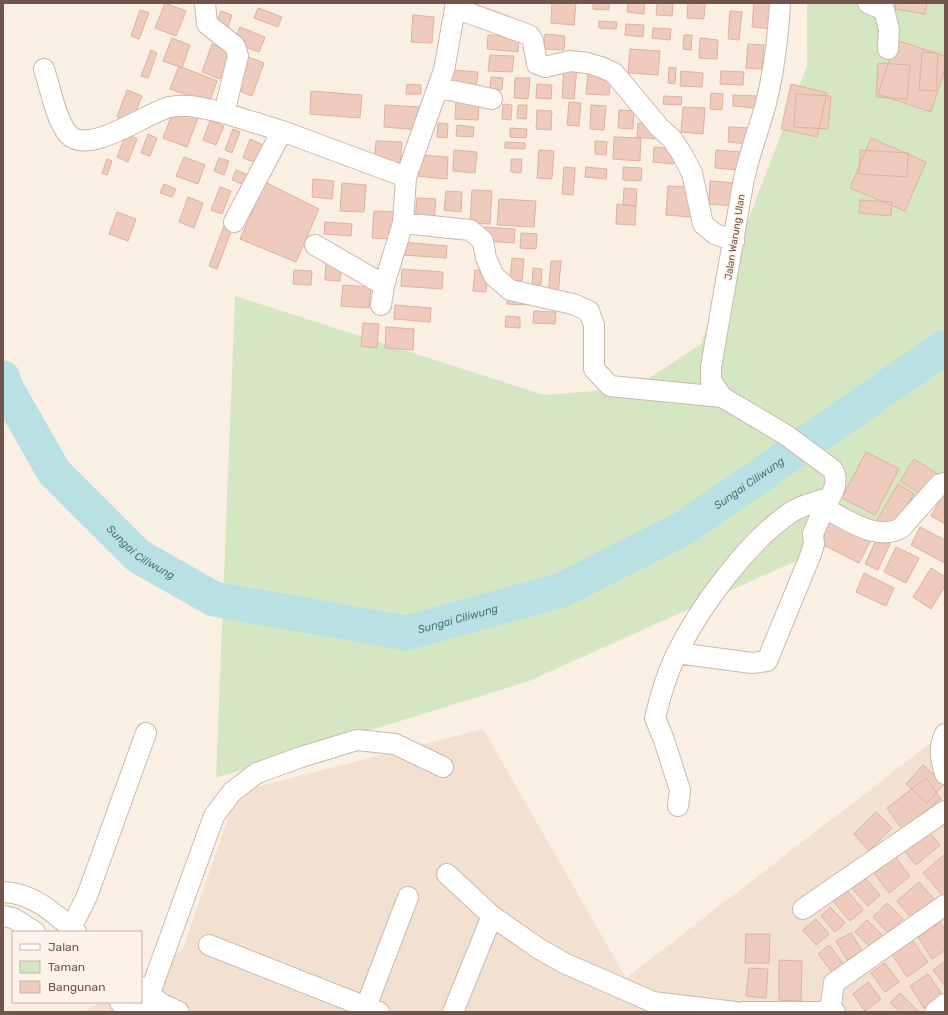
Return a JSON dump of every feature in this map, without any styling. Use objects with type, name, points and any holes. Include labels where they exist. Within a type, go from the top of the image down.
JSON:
[{"type":"street","points":[[205,3],[207,24],[235,46],[238,56],[224,113]]},
{"type":"street","name":"Jalan Warung Ulan","points":[[780,3],[769,84],[765,105],[747,166],[710,375],[713,386],[722,397],[786,434],[832,469],[835,476],[834,490],[827,503]]},
{"type":"street","points":[[868,3],[884,10],[889,29],[888,49]]},
{"type":"street","points":[[381,305],[384,285],[403,223],[406,177],[417,143],[439,88],[449,51],[455,5],[529,35],[534,41],[537,64],[546,67],[570,61],[582,62],[601,67],[614,73],[659,127],[672,139],[682,154],[692,173],[703,224],[715,234],[734,241]]},
{"type":"street","points":[[44,69],[60,122],[69,135],[75,139],[83,141],[92,140],[115,132],[169,107],[206,108],[282,131],[406,177]]},
{"type":"street","points":[[439,88],[492,98]]},
{"type":"street","points":[[234,222],[282,131]]},
{"type":"street","points":[[403,223],[470,230],[483,241],[486,258],[494,276],[510,290],[573,304],[589,312],[594,325],[594,369],[610,386],[722,397]]},
{"type":"street","points":[[315,245],[384,285]]},
{"type":"street","points":[[678,806],[680,790],[664,740],[655,718],[662,692],[677,653],[696,616],[737,564],[763,536],[793,512],[812,502],[827,503],[875,533],[893,532],[901,528],[940,484],[945,482]]},
{"type":"street","points":[[677,653],[752,663],[767,661],[812,554],[814,544],[813,534],[827,503]]},
{"type":"street","points":[[3,892],[20,894],[32,898],[73,930],[87,896],[146,733]]},
{"type":"street","points":[[945,734],[941,742],[941,760],[945,774]]},
{"type":"street","points":[[179,1012],[145,998],[214,816],[232,792],[257,773],[301,757],[357,740],[395,744],[443,767]]},
{"type":"street","points":[[803,909],[945,811]]},
{"type":"street","points":[[447,874],[492,916],[538,948],[564,963],[653,1002],[734,1012]]},
{"type":"street","points":[[209,945],[370,1010],[408,897]]},
{"type":"street","points":[[3,916],[13,918],[31,929],[42,905]]},
{"type":"street","points":[[743,1012],[832,1011],[834,983],[945,905]]},
{"type":"street","points":[[453,1012],[492,916]]},
{"type":"street","points":[[121,1003],[132,1012]]},
{"type":"street","points":[[935,1012],[945,1004]]},
{"type":"shaded area","points":[[483,729],[626,978],[945,732],[945,1012],[84,1012],[98,1003],[142,1003],[142,975],[183,949],[237,792]]},
{"type":"green space","points":[[807,3],[945,3],[945,494],[529,681],[216,778],[235,296],[544,395],[634,388],[701,344],[807,66]]},
{"type":"building","points":[[165,3],[186,11],[176,36],[155,28]]},
{"type":"building","points":[[552,3],[576,3],[574,25],[551,23]]},
{"type":"building","points":[[593,3],[609,3],[609,10],[593,9]]},
{"type":"building","points":[[628,3],[645,3],[644,14],[627,12]]},
{"type":"building","points":[[657,3],[673,3],[672,16],[656,15]]},
{"type":"building","points":[[688,3],[705,3],[704,19],[687,18]]},
{"type":"building","points":[[754,3],[773,3],[771,29],[752,27]]},
{"type":"building","points":[[896,3],[927,3],[925,14],[895,9]]},
{"type":"building","points":[[258,8],[282,17],[278,27],[254,18]]},
{"type":"building","points":[[140,10],[149,13],[139,39],[131,36]]},
{"type":"building","points":[[221,11],[232,15],[226,32],[214,28]]},
{"type":"building","points":[[730,11],[742,12],[739,40],[728,39]]},
{"type":"building","points":[[413,15],[434,17],[432,43],[411,42]]},
{"type":"building","points":[[599,21],[617,22],[616,29],[599,28]]},
{"type":"building","points":[[626,24],[644,25],[643,37],[625,35]]},
{"type":"building","points":[[240,27],[265,37],[259,52],[234,43]]},
{"type":"building","points":[[653,28],[671,29],[670,40],[652,38]]},
{"type":"building","points":[[545,34],[565,36],[564,50],[544,49]]},
{"type":"building","points":[[488,35],[519,37],[518,52],[487,49]]},
{"type":"building","points":[[684,35],[692,35],[691,50],[683,49]]},
{"type":"building","points":[[172,38],[190,45],[182,68],[163,61]]},
{"type":"building","points":[[700,38],[718,40],[717,59],[699,58]]},
{"type":"building","points":[[896,40],[945,56],[945,69],[931,112],[878,94]]},
{"type":"building","points":[[212,44],[231,51],[220,79],[202,72]]},
{"type":"building","points":[[748,44],[764,45],[762,69],[746,68]]},
{"type":"building","points":[[630,49],[660,51],[658,75],[628,73]]},
{"type":"building","points":[[151,50],[157,53],[148,78],[141,76]]},
{"type":"building","points":[[922,52],[938,53],[936,91],[919,90]]},
{"type":"building","points":[[490,55],[514,56],[512,72],[488,71]]},
{"type":"building","points":[[246,56],[264,63],[252,96],[234,89]]},
{"type":"building","points":[[878,63],[910,65],[907,99],[876,97]]},
{"type":"building","points":[[179,66],[217,81],[209,103],[170,89]]},
{"type":"building","points":[[564,66],[577,67],[574,99],[562,98]]},
{"type":"building","points":[[669,67],[676,68],[675,84],[668,83]]},
{"type":"building","points":[[452,70],[478,72],[476,88],[451,86]]},
{"type":"building","points":[[681,71],[703,73],[702,87],[680,86]]},
{"type":"building","points":[[721,71],[744,72],[743,85],[720,84]]},
{"type":"building","points":[[588,74],[611,75],[609,95],[586,94]]},
{"type":"building","points":[[491,77],[503,78],[502,90],[490,89]]},
{"type":"building","points":[[515,78],[530,78],[528,99],[514,98]]},
{"type":"building","points":[[407,84],[421,85],[421,94],[406,94]]},
{"type":"building","points":[[537,84],[552,85],[551,99],[536,98]]},
{"type":"building","points":[[791,84],[827,93],[817,137],[781,129]]},
{"type":"building","points":[[127,90],[142,96],[132,122],[117,117]]},
{"type":"building","points":[[311,91],[362,95],[360,118],[310,114]]},
{"type":"building","points":[[711,93],[723,94],[722,110],[710,109]]},
{"type":"building","points":[[796,94],[831,96],[828,129],[794,127]]},
{"type":"building","points":[[733,95],[756,96],[755,108],[733,106]]},
{"type":"building","points":[[664,96],[682,97],[681,105],[663,104]]},
{"type":"building","points":[[456,100],[479,101],[478,120],[455,119]]},
{"type":"building","points":[[569,102],[581,103],[579,126],[567,125]]},
{"type":"building","points":[[503,104],[512,105],[511,120],[502,119]]},
{"type":"building","points":[[385,105],[421,107],[420,130],[384,127]]},
{"type":"building","points":[[518,105],[527,105],[526,119],[517,118]]},
{"type":"building","points":[[591,105],[606,106],[604,130],[590,129]]},
{"type":"building","points":[[683,107],[705,108],[703,134],[681,132]]},
{"type":"building","points":[[174,109],[198,118],[187,147],[163,138]]},
{"type":"building","points":[[537,110],[552,111],[551,130],[536,129]]},
{"type":"building","points":[[619,110],[634,111],[633,129],[618,128]]},
{"type":"building","points":[[210,121],[224,126],[216,145],[203,140]]},
{"type":"building","points":[[438,123],[448,124],[447,138],[437,137]]},
{"type":"building","points":[[638,123],[656,125],[655,139],[637,137]]},
{"type":"building","points":[[457,125],[474,127],[473,137],[456,136]]},
{"type":"building","points":[[729,127],[751,128],[750,144],[728,142]]},
{"type":"building","points":[[510,128],[527,129],[526,138],[510,137]]},
{"type":"building","points":[[233,129],[240,132],[232,153],[225,150]]},
{"type":"building","points":[[126,134],[137,139],[128,162],[117,157]]},
{"type":"building","points":[[148,134],[157,138],[150,156],[141,153]]},
{"type":"building","points":[[614,137],[641,138],[640,161],[613,159]]},
{"type":"building","points":[[871,138],[926,162],[905,211],[850,188]]},
{"type":"building","points":[[250,139],[263,145],[256,163],[243,158]]},
{"type":"building","points":[[376,141],[402,142],[400,165],[374,163]]},
{"type":"building","points":[[595,141],[607,142],[606,155],[595,154]]},
{"type":"building","points":[[505,142],[525,143],[525,149],[505,148]]},
{"type":"building","points":[[654,147],[675,149],[674,164],[653,162]]},
{"type":"building","points":[[454,150],[477,152],[475,173],[453,171]]},
{"type":"building","points":[[539,150],[554,151],[552,179],[537,178]]},
{"type":"building","points":[[716,150],[740,152],[738,170],[715,168]]},
{"type":"building","points":[[860,150],[908,153],[907,177],[859,174]]},
{"type":"building","points":[[419,155],[448,157],[447,179],[417,176]]},
{"type":"building","points":[[184,157],[205,165],[198,184],[176,176]]},
{"type":"building","points":[[219,158],[229,161],[224,175],[214,171]]},
{"type":"building","points":[[107,159],[112,161],[107,175],[102,173]]},
{"type":"building","points":[[511,159],[522,159],[521,173],[511,172]]},
{"type":"building","points":[[564,167],[575,168],[573,195],[562,194]]},
{"type":"building","points":[[586,167],[607,169],[606,179],[585,177]]},
{"type":"building","points":[[623,167],[642,168],[641,181],[623,180]]},
{"type":"building","points":[[236,170],[251,176],[247,186],[232,180]]},
{"type":"building","points":[[313,179],[334,181],[332,199],[312,197]]},
{"type":"building","points":[[710,181],[736,183],[735,206],[709,204]]},
{"type":"building","points":[[265,182],[319,209],[296,262],[240,239]]},
{"type":"building","points":[[342,183],[366,185],[364,212],[340,211]]},
{"type":"building","points":[[164,184],[176,189],[172,197],[160,193]]},
{"type":"building","points":[[668,186],[693,187],[691,217],[666,215]]},
{"type":"building","points":[[220,187],[231,191],[222,214],[211,210]]},
{"type":"building","points":[[624,188],[637,189],[636,206],[623,205]]},
{"type":"building","points":[[472,190],[492,191],[490,224],[470,223]]},
{"type":"building","points":[[446,191],[462,192],[461,212],[444,210]]},
{"type":"building","points":[[188,197],[203,203],[194,228],[179,222]]},
{"type":"building","points":[[417,198],[436,199],[434,222],[415,220]]},
{"type":"building","points":[[499,199],[536,201],[534,227],[497,225]]},
{"type":"building","points":[[860,200],[892,202],[891,216],[859,213]]},
{"type":"building","points":[[617,204],[636,206],[635,225],[616,224]]},
{"type":"building","points":[[374,211],[394,212],[392,239],[372,238]]},
{"type":"building","points":[[117,212],[136,219],[128,241],[109,234]]},
{"type":"building","points":[[325,222],[352,224],[351,236],[324,234]]},
{"type":"building","points":[[224,226],[232,229],[217,269],[209,266]]},
{"type":"building","points":[[485,227],[515,229],[514,243],[484,241]]},
{"type":"building","points":[[521,233],[537,234],[536,249],[520,248]]},
{"type":"building","points":[[403,242],[447,246],[446,258],[402,255]]},
{"type":"building","points":[[512,258],[524,259],[522,281],[510,280]]},
{"type":"building","points":[[551,261],[561,261],[558,296],[548,296]]},
{"type":"building","points":[[326,262],[341,263],[340,281],[325,280]]},
{"type":"building","points":[[533,268],[542,269],[541,285],[532,285]]},
{"type":"building","points":[[402,269],[443,272],[442,289],[401,286]]},
{"type":"building","points":[[294,270],[312,271],[311,285],[293,284]]},
{"type":"building","points":[[475,270],[488,271],[486,292],[473,291]]},
{"type":"building","points":[[343,285],[371,287],[369,308],[341,306]]},
{"type":"building","points":[[508,294],[526,295],[525,305],[507,304]]},
{"type":"building","points":[[395,305],[431,308],[430,322],[394,319]]},
{"type":"building","points":[[534,311],[556,312],[555,324],[533,323]]},
{"type":"building","points":[[506,316],[520,317],[520,328],[505,327]]},
{"type":"building","points":[[363,323],[379,324],[377,348],[361,346]]},
{"type":"building","points":[[386,327],[414,329],[413,350],[385,348]]},
{"type":"building","points":[[866,452],[899,469],[875,515],[842,498]]},
{"type":"building","points":[[914,459],[939,475],[925,497],[900,481]]},
{"type":"building","points":[[898,484],[914,494],[892,531],[876,522]]},
{"type":"building","points":[[944,493],[945,494],[945,524],[931,516]]},
{"type":"building","points":[[826,517],[871,540],[859,563],[814,540]]},
{"type":"building","points":[[920,527],[945,540],[945,563],[911,545]]},
{"type":"building","points":[[877,538],[890,544],[878,570],[865,564]]},
{"type":"building","points":[[896,547],[919,558],[906,583],[884,572]]},
{"type":"building","points":[[931,568],[945,577],[945,586],[931,609],[913,597]]},
{"type":"building","points":[[864,573],[894,588],[886,606],[856,592]]},
{"type":"building","points":[[923,765],[944,784],[927,803],[906,784]]},
{"type":"building","points":[[926,778],[941,799],[902,829],[887,808]]},
{"type":"building","points":[[876,812],[892,828],[869,851],[854,834]]},
{"type":"building","points":[[926,828],[940,845],[916,865],[902,848]]},
{"type":"building","points":[[945,854],[945,896],[944,897],[923,873]]},
{"type":"building","points":[[895,857],[910,876],[889,893],[874,873]]},
{"type":"building","points":[[861,873],[880,895],[868,906],[848,884]]},
{"type":"building","points":[[919,882],[935,900],[913,920],[897,901]]},
{"type":"building","points":[[845,888],[863,910],[850,921],[832,900]]},
{"type":"building","points":[[887,903],[903,919],[888,933],[873,917]]},
{"type":"building","points":[[830,907],[845,923],[835,932],[821,916]]},
{"type":"building","points":[[816,919],[829,934],[816,945],[803,930]]},
{"type":"building","points":[[867,920],[883,936],[871,948],[855,932]]},
{"type":"building","points":[[940,922],[945,930],[945,950],[932,959],[918,937]]},
{"type":"building","points":[[851,933],[862,951],[847,960],[836,941]]},
{"type":"building","points":[[746,934],[770,934],[769,963],[745,963]]},
{"type":"building","points":[[912,940],[928,962],[907,977],[892,954]]},
{"type":"building","points":[[829,945],[843,963],[832,972],[818,954]]},
{"type":"building","points":[[779,960],[802,961],[801,1001],[779,1000]]},
{"type":"building","points":[[945,961],[945,986],[933,970]]},
{"type":"building","points":[[885,963],[899,982],[885,992],[871,973]]},
{"type":"building","points":[[749,968],[768,969],[766,998],[746,996]]},
{"type":"building","points":[[928,974],[943,996],[924,1008],[910,986]]},
{"type":"building","points":[[868,982],[881,999],[865,1011],[853,994]]},
{"type":"building","points":[[900,993],[918,1012],[900,1012],[890,1003]]},
{"type":"waterway","name":"Sungai Ciliwung","points":[[3,378],[6,388],[54,472],[138,556],[214,599],[406,633],[562,590],[684,528],[945,347]]}]
